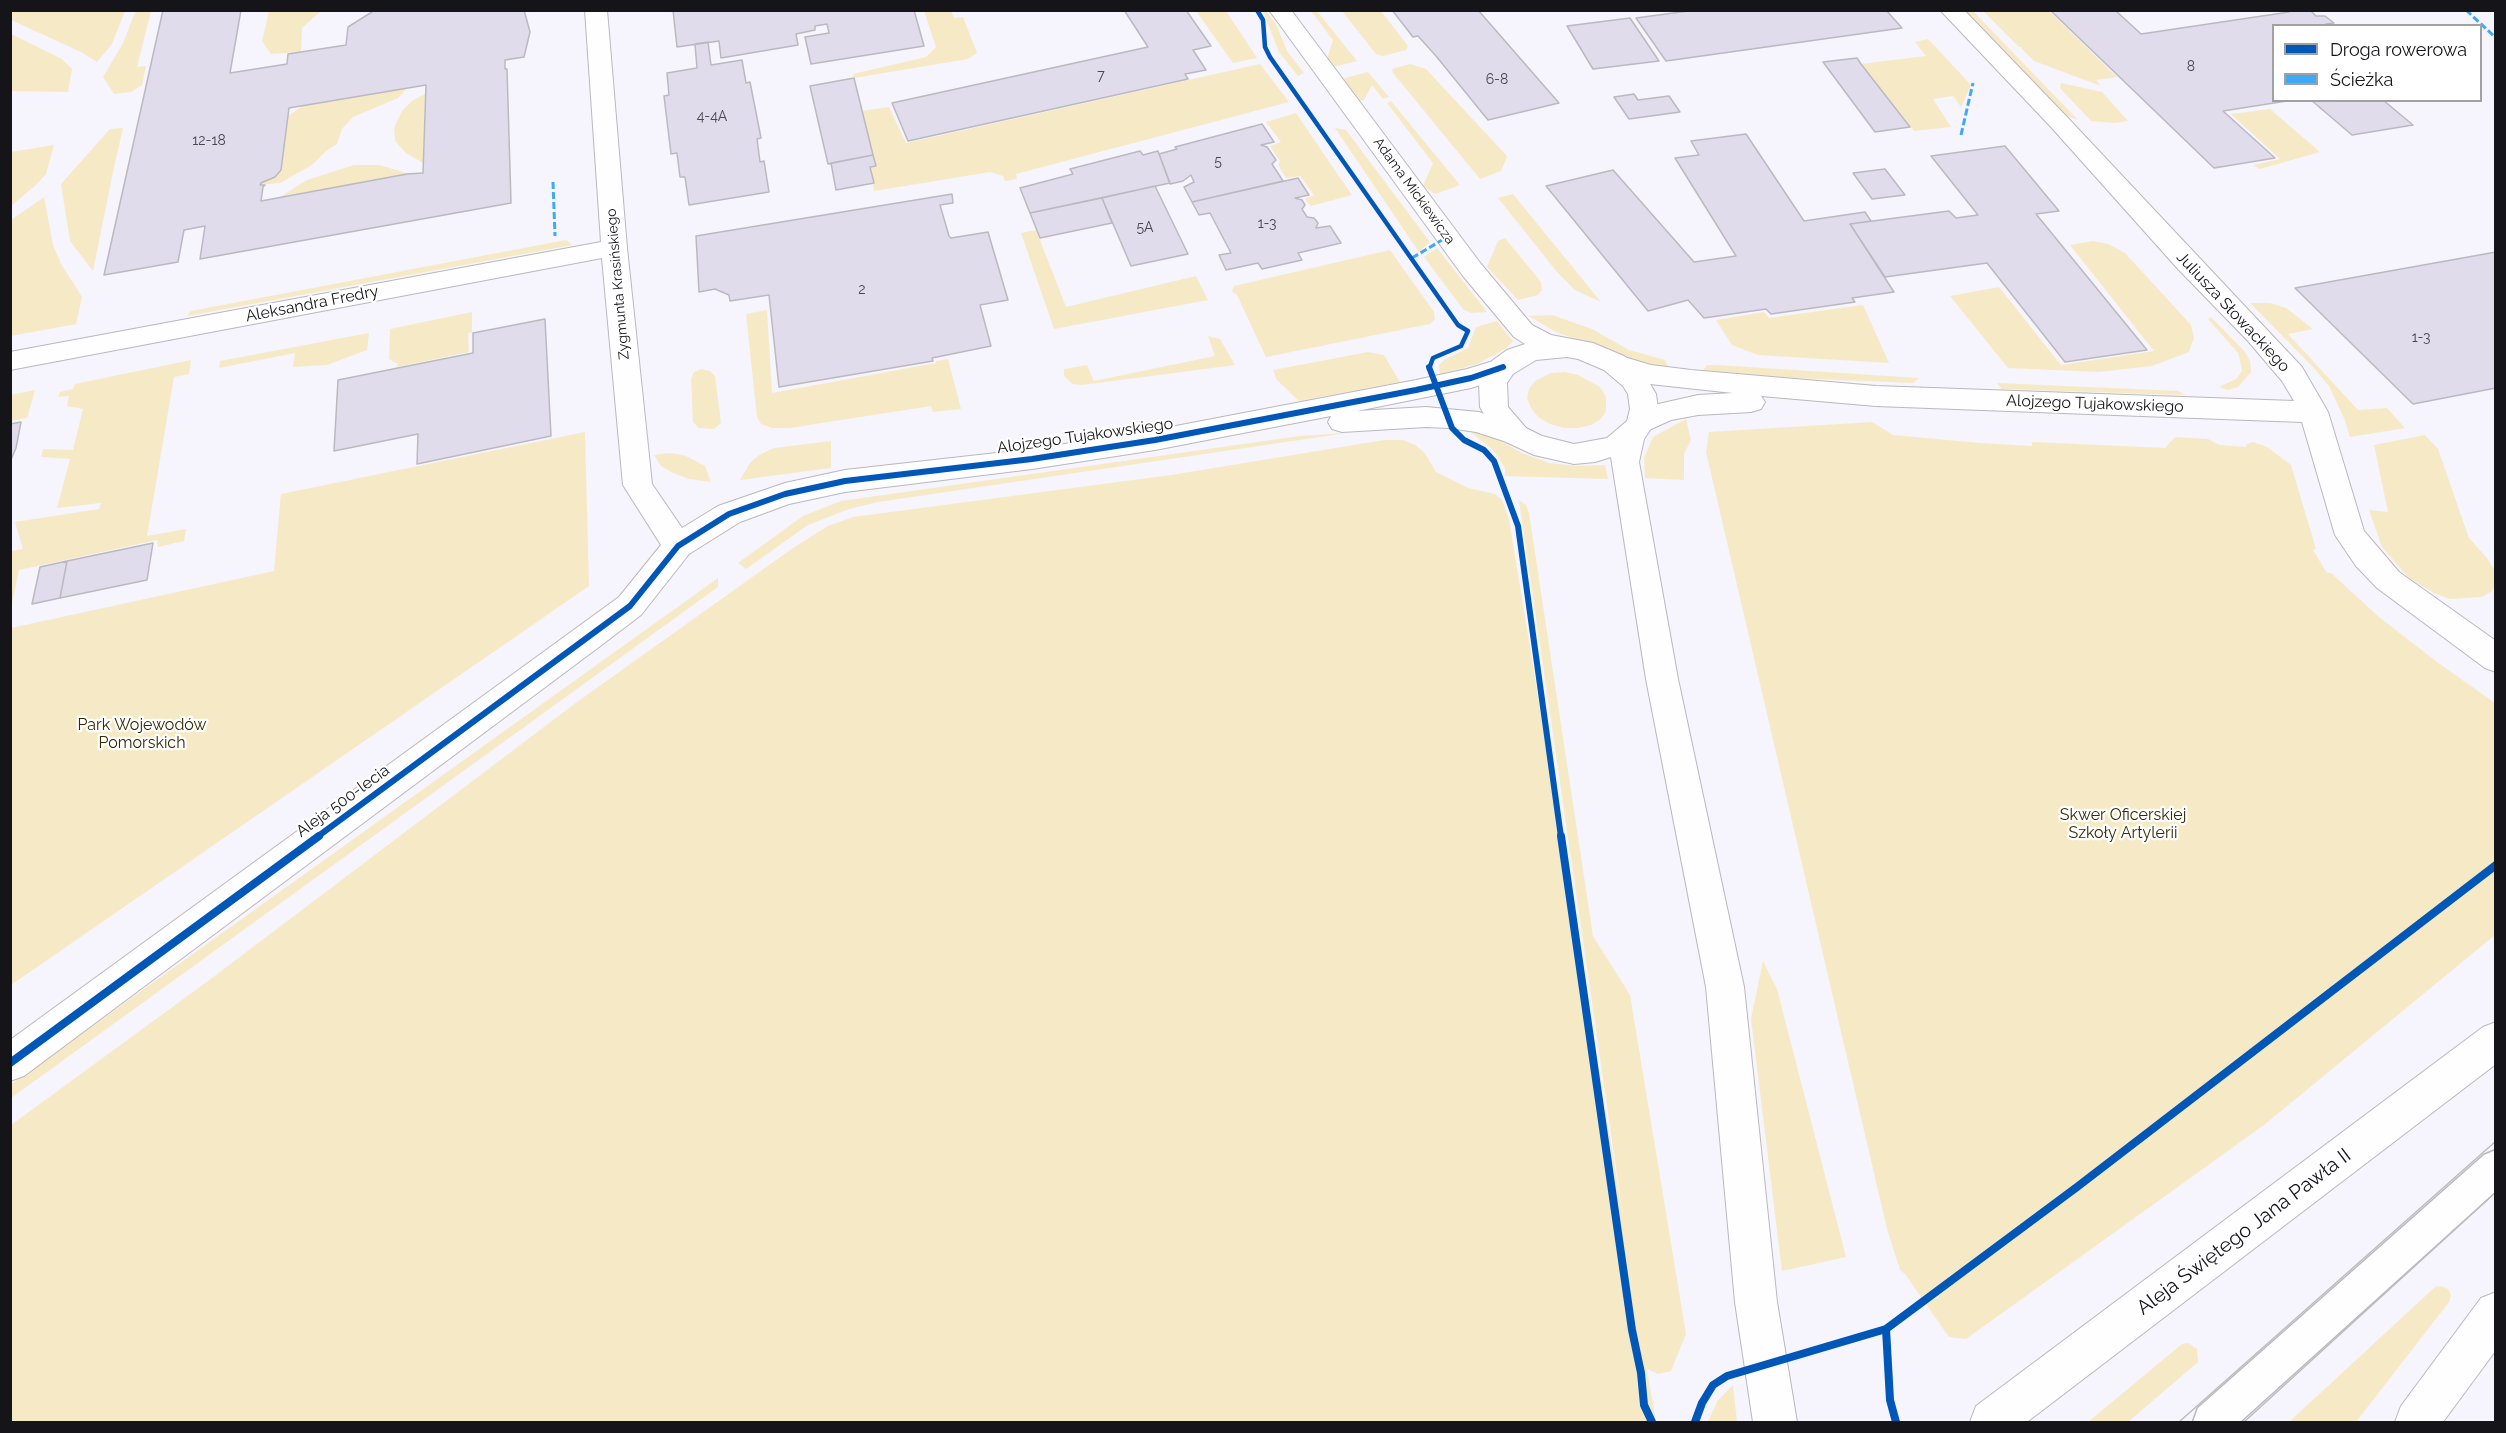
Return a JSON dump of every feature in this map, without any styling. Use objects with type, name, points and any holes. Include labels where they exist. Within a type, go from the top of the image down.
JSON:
[{"type":"street","name":"Zygmunta Krasińskiego","points":[[596,10],[614,248],[638,485],[678,546]]},
{"type":"street","name":"Adama Mickiewicza","points":[[1280,10],[1472,270],[1507,313],[1523,331],[1541,341],[1567,348]]},
{"type":"street","name":"Juliusza Słowackiego","points":[[1951,10],[2059,122],[2292,374],[2314,412],[2350,535],[2367,558],[2388,580],[2496,659]]},
{"type":"street","name":"Aleksandra Fredry","points":[[10,361],[614,248]]},
{"type":"street","points":[[1635,430],[1617,445],[1595,452],[1574,454],[1552,450],[1516,435],[1500,420],[1494,407],[1493,382],[1503,367],[1517,357],[1533,351],[1567,348],[1583,350],[1614,363],[1633,379],[1641,394],[1644,409],[1625,462],[1628,488],[1662,679],[1725,987],[1756,1302],[1775,1422]]},
{"type":"street","name":"Alojzego Tujakowskiego","points":[[1614,363],[1650,374],[1691,380],[1876,396],[2314,412]]},
{"type":"street","name":"Alojzego Tujakowskiego","points":[[678,546],[729,514],[785,494],[845,481],[1032,459],[1155,440],[1416,390],[1471,378],[1503,367]]},
{"type":"street","name":"Alojzego Tujakowskiego","points":[[1635,430],[1664,412],[1698,405],[1876,396]]},
{"type":"street","name":"Alojzego Tujakowskiego","points":[[1155,440],[1354,421],[1426,417],[1479,422],[1516,435]]},
{"type":"street","name":"Aleja 500-lecia","points":[[10,1063],[630,606],[678,546]]},
{"type":"street","name":"Aleja Świętego Jana Pawła II","points":[[1992,1422],[2496,1041]]},
{"type":"street","points":[[2417,1422],[2496,1313]]},
{"type":"lane","points":[[2212,1422],[2496,1167]]},
{"type":"green space","points":[[136,10],[151,11],[137,67],[146,66],[142,85],[131,92],[114,94],[103,77],[123,43]]},
{"type":"green space","points":[[10,11],[125,11],[112,44],[97,62],[81,52],[11,20]]},
{"type":"green space","points":[[269,11],[321,11],[302,28],[301,52],[271,54],[262,41]]},
{"type":"green space","points":[[924,11],[951,11],[954,18],[963,17],[977,53],[968,59],[854,78],[853,74],[926,57],[936,47]]},
{"type":"green space","points":[[1196,11],[1226,11],[1257,58],[1233,63]]},
{"type":"green space","points":[[1263,11],[1266,11],[1277,26],[1287,51],[1304,73],[1298,76],[1279,52]]},
{"type":"green space","points":[[1311,11],[1317,11],[1357,61],[1333,67],[1327,59],[1333,40]]},
{"type":"green space","points":[[1342,11],[1381,11],[1408,46],[1406,50],[1383,56],[1376,54]]},
{"type":"green space","points":[[1966,11],[1973,11],[2078,120],[2065,115]]},
{"type":"green space","points":[[1983,11],[2049,11],[2117,77],[2096,80],[2101,86],[2034,61]]},
{"type":"green space","points":[[11,34],[62,59],[72,69],[68,92],[11,91]]},
{"type":"green space","points":[[1928,39],[1971,85],[1961,107],[1953,96],[1933,99],[1951,127],[1914,131],[1861,64],[1926,56],[1915,42]]},
{"type":"green space","points":[[1260,64],[1289,102],[1016,174],[1017,179],[1005,181],[1003,176],[990,172],[874,191],[870,167],[876,166],[862,111],[889,107],[906,143]]},
{"type":"green space","points":[[1410,64],[1426,69],[1505,154],[1507,157],[1501,171],[1480,179],[1393,73],[1392,69]]},
{"type":"green space","points":[[1368,72],[1389,97],[1383,99],[1372,85],[1364,100],[1358,102],[1341,79]]},
{"type":"green space","points":[[2061,83],[2102,92],[2128,121],[2115,123],[2091,121],[2060,88]]},
{"type":"green space","points":[[407,88],[398,98],[353,117],[342,129],[337,144],[312,165],[280,183],[260,185],[275,177],[281,170],[288,116],[304,105]]},
{"type":"green space","points":[[425,94],[423,163],[406,153],[395,141],[394,128],[402,111],[412,101]]},
{"type":"green space","points":[[1391,101],[1460,185],[1435,194],[1423,186],[1433,163],[1387,103]]},
{"type":"green space","points":[[2270,109],[2320,152],[2260,169],[2253,165],[2280,159],[2231,114]]},
{"type":"green space","points":[[1296,113],[1352,195],[1311,206],[1305,199],[1314,195],[1300,176],[1286,178],[1278,165],[1280,161],[1270,146],[1281,142],[1266,122]]},
{"type":"green space","points":[[123,128],[93,271],[70,241],[61,184],[110,129]]},
{"type":"green space","points":[[1335,128],[1346,130],[1430,242],[1419,252]]},
{"type":"green space","points":[[54,145],[46,174],[11,206],[11,152]]},
{"type":"green space","points":[[354,165],[379,165],[410,174],[280,197],[307,180]]},
{"type":"green space","points":[[1513,194],[1601,302],[1575,290],[1557,272],[1498,198]]},
{"type":"green space","points":[[44,197],[53,245],[61,264],[82,297],[76,324],[11,336],[11,220]]},
{"type":"green space","points":[[1036,230],[1066,307],[1196,276],[1208,300],[1054,329],[1021,233]]},
{"type":"green space","points":[[1505,238],[1541,282],[1542,290],[1538,295],[1518,300],[1487,267],[1498,241]]},
{"type":"green space","points":[[566,240],[572,245],[187,316],[191,311]]},
{"type":"green space","points":[[2093,241],[2108,244],[2125,253],[2191,325],[2194,338],[2189,352],[2152,366],[2099,372],[2008,368],[1950,296],[1999,287],[2061,365],[2154,351],[2070,245]]},
{"type":"green space","points":[[1437,248],[1487,312],[1471,313],[1463,309],[1424,257]]},
{"type":"green space","points":[[1390,250],[1434,312],[1435,319],[1430,324],[1266,357],[1237,295],[1232,292],[1234,286]]},
{"type":"green space","points":[[2250,303],[2270,303],[2286,308],[2313,329],[2288,334],[2358,410],[2387,408],[2405,428],[2350,437],[2329,386]]},
{"type":"green space","points":[[1863,305],[1889,363],[1758,355],[1732,345],[1716,320],[1764,312],[1769,318]]},
{"type":"green space","points":[[767,310],[772,393],[948,359],[961,409],[933,412],[931,406],[790,428],[772,428],[761,424],[757,417],[746,314]]},
{"type":"green space","points":[[472,312],[472,332],[468,333],[469,352],[397,367],[398,364],[389,359],[390,329]]},
{"type":"green space","points":[[1552,315],[1592,329],[1629,350],[1665,360],[1669,368],[1649,365],[1556,332],[1529,316]]},
{"type":"green space","points":[[2211,317],[2245,352],[2250,361],[2251,372],[2238,387],[2228,390],[2219,387],[2236,379],[2242,371],[2238,353],[2208,319]]},
{"type":"green space","points":[[1497,321],[1513,341],[1505,349],[1477,364],[1440,374],[1439,365],[1444,360],[1468,348],[1476,327]]},
{"type":"green space","points":[[369,333],[367,350],[327,365],[293,367],[295,353],[219,368],[220,361]]},
{"type":"green space","points":[[1208,336],[1220,339],[1235,365],[1082,385],[1073,384],[1064,376],[1064,369],[1087,365],[1094,381],[1215,356]]},
{"type":"green space","points":[[1368,352],[1384,355],[1400,382],[1299,401],[1277,380],[1273,370]]},
{"type":"green space","points":[[191,360],[189,374],[174,377],[147,536],[186,529],[184,541],[158,547],[157,540],[19,570],[11,608],[11,551],[23,549],[15,522],[99,509],[101,503],[57,508],[70,459],[41,457],[43,449],[73,450],[83,409],[67,406],[69,396],[58,397],[60,392],[73,389],[75,384]]},
{"type":"green space","points":[[1707,365],[1919,378],[1913,383],[1794,378],[1703,370]]},
{"type":"green space","points":[[701,369],[710,371],[715,376],[721,423],[714,429],[699,428],[693,422],[691,379],[694,372]]},
{"type":"green space","points":[[1565,372],[1578,375],[1600,387],[1606,397],[1606,411],[1601,419],[1591,425],[1564,428],[1538,417],[1531,408],[1527,398],[1529,389],[1535,381],[1551,373]]},
{"type":"green space","points":[[1997,383],[2178,391],[2185,395],[2002,389]]},
{"type":"green space","points":[[35,390],[27,418],[11,421],[11,395]]},
{"type":"green space","points":[[1686,419],[1691,440],[1684,454],[1684,480],[1645,478],[1644,458],[1653,437]]},
{"type":"green space","name":"Skwer Oficerskiej Szkoły Artylerii","points":[[1872,422],[1893,435],[1980,443],[2032,446],[2032,442],[2165,448],[2175,437],[2208,439],[2219,445],[2246,447],[2247,444],[2253,442],[2267,447],[2291,465],[2316,549],[2313,550],[2327,573],[2331,573],[2379,617],[2437,662],[2495,703],[2495,935],[2264,1125],[1966,1339],[1949,1337],[1900,1270],[1887,1229],[1706,452],[1709,432]]},
{"type":"green space","points":[[1467,429],[1497,439],[1522,453],[1549,463],[1578,466],[1605,465],[1608,479],[1505,476],[1505,468],[1494,451]]},
{"type":"green space","name":"Park Wojewodów Pomorskich","points":[[585,432],[589,586],[11,985],[11,628],[274,571],[281,494]]},
{"type":"green space","points":[[1347,433],[878,502],[849,509],[808,525],[746,569],[738,563],[803,516],[841,501],[1300,436]]},
{"type":"green space","points":[[2425,435],[2438,449],[2469,538],[2495,571],[2495,584],[2492,591],[2482,597],[2450,599],[2434,593],[2408,577],[2382,547],[2369,510],[2388,512],[2374,445]]},
{"type":"green space","points":[[1384,440],[1403,440],[1415,445],[1424,452],[1436,472],[1468,488],[1495,494],[1502,500],[1509,519],[1624,1223],[1519,500],[1526,505],[1529,513],[1593,936],[1630,995],[1686,1334],[1671,1371],[1658,1374],[1647,1369],[1656,1422],[11,1422],[11,1125],[208,981],[577,702],[793,548],[828,526],[853,517],[1171,475]]},
{"type":"green space","points":[[831,441],[831,468],[740,480],[750,463],[759,455],[774,448]]},
{"type":"green space","points":[[669,453],[684,455],[705,466],[711,482],[689,479],[661,466],[654,455]]},
{"type":"green space","points":[[718,578],[718,587],[11,1098],[10,1085]]},
{"type":"green space","points":[[1763,961],[1777,989],[1846,1257],[1782,1271],[1751,1019]]},
{"type":"green space","points":[[2441,1286],[2448,1289],[2451,1295],[2449,1302],[2356,1422],[2289,1422],[2435,1287]]},
{"type":"green space","points":[[2188,1343],[2197,1349],[2198,1362],[2128,1422],[2088,1422],[2182,1344]]},
{"type":"green space","points":[[1733,1385],[1737,1422],[1708,1422],[1718,1400]]},
{"type":"building","points":[[163,10],[241,10],[230,73],[287,64],[288,54],[346,45],[348,27],[375,10],[524,10],[530,32],[524,57],[505,60],[511,203],[200,259],[205,226],[184,230],[178,262],[104,275]],"holes":[[[426,85],[423,173],[407,174],[261,201],[265,185],[260,185],[261,183],[275,177],[281,170],[289,108]]]},
{"type":"building","points":[[673,10],[914,10],[924,46],[811,64],[805,37],[829,33],[827,24],[815,26],[815,30],[796,34],[798,45],[721,58],[719,41],[677,47]]},
{"type":"building","points":[[1124,10],[1186,10],[1211,46],[1193,50],[1206,70],[1185,74],[1188,79],[908,141],[892,103],[1148,47]]},
{"type":"building","points":[[1392,10],[1478,10],[1559,103],[1488,120],[1436,56],[1418,36],[1413,37]]},
{"type":"building","points":[[1696,10],[1886,10],[1902,28],[1666,61],[1636,18]]},
{"type":"building","points":[[2050,10],[2115,10],[2141,34],[2289,12],[2287,10],[2310,10],[2316,16],[2325,16],[2334,23],[2272,24],[2272,102],[2280,102],[2223,111],[2275,158],[2214,168]]},
{"type":"building","points":[[1630,18],[1659,61],[1593,69],[1567,26]]},
{"type":"building","points":[[708,42],[711,65],[742,60],[746,83],[750,82],[761,138],[757,139],[760,162],[764,161],[769,192],[689,205],[685,177],[680,177],[677,153],[671,154],[664,96],[669,95],[667,73],[697,68],[695,44]]},
{"type":"building","points":[[1857,58],[1910,127],[1875,132],[1823,62]]},
{"type":"building","points":[[854,78],[873,155],[828,164],[810,86]]},
{"type":"building","points":[[1634,94],[1638,100],[1669,96],[1680,112],[1629,119],[1614,97]]},
{"type":"building","points":[[2313,102],[2385,102],[2413,125],[2352,135]]},
{"type":"building","points":[[1262,124],[1274,142],[1261,145],[1267,147],[1276,160],[1272,164],[1283,181],[1192,202],[1184,187],[1194,182],[1191,175],[1183,181],[1170,184],[1159,154],[1177,149],[1175,147]]},
{"type":"building","points":[[1746,134],[1804,221],[1865,212],[1871,221],[1850,224],[1894,292],[1852,298],[1855,302],[1771,314],[1766,309],[1704,318],[1688,300],[1648,311],[1546,186],[1613,170],[1694,262],[1736,256],[1675,158],[1699,155],[1691,141]]},
{"type":"building","points":[[2005,146],[2059,211],[2036,214],[2147,350],[2065,362],[1987,263],[1885,277],[1850,224],[1949,211],[1956,218],[1978,215],[1931,156]]},
{"type":"building","points":[[1140,151],[1143,155],[1158,151],[1170,183],[1030,213],[1020,188],[1073,174],[1070,169]]},
{"type":"building","points":[[873,155],[876,166],[870,167],[874,183],[836,190],[831,163]]},
{"type":"building","points":[[1885,169],[1905,195],[1872,199],[1853,173]]},
{"type":"building","points":[[1298,178],[1309,195],[1295,198],[1302,200],[1305,205],[1302,209],[1307,217],[1314,218],[1318,223],[1316,228],[1330,226],[1341,243],[1298,253],[1302,260],[1262,269],[1258,263],[1226,270],[1219,255],[1231,253],[1210,213],[1199,215],[1192,202]]},
{"type":"building","points":[[1155,186],[1188,254],[1131,266],[1102,198]]},
{"type":"building","points":[[952,194],[953,203],[940,205],[949,236],[951,238],[988,232],[1008,300],[980,305],[991,346],[932,358],[933,361],[779,387],[769,295],[730,301],[729,295],[715,289],[699,292],[696,236]]},
{"type":"building","points":[[1102,198],[1112,223],[1040,238],[1030,213]]},
{"type":"building","points":[[2496,252],[2496,388],[2413,404],[2295,288]]},
{"type":"building","points":[[545,319],[551,436],[417,464],[418,434],[334,451],[338,380],[473,353],[473,333]]},
{"type":"building","points":[[21,422],[16,448],[10,462],[10,424]]},
{"type":"building","points":[[153,543],[147,580],[60,598],[67,561]]},
{"type":"building","points":[[67,561],[60,598],[32,604],[40,567]]},
{"type":"tram line","points":[[2179,1422],[2496,1141]]},
{"type":"tram line","points":[[2244,1422],[2496,1192]]},
{"type":"marked path","points":[[2466,10],[2481,24]]},
{"type":"marked path","points":[[2482,25],[2496,38]]},
{"type":"marked path","points":[[1961,135],[1973,83]]},
{"type":"marked path","points":[[553,182],[555,236]]},
{"type":"marked path","points":[[1412,258],[1447,237]]},
{"type":"cycle path","points":[[1257,10],[1263,20],[1265,47],[1270,57],[1458,325],[1468,331],[1461,346],[1433,358],[1429,368],[1452,428],[1464,440],[1484,450],[1494,461],[1518,526],[1590,1049],[1632,1330],[1641,1373],[1644,1405],[1652,1422]]},
{"type":"cycle path","points":[[10,1063],[630,606],[678,546],[729,514],[785,494],[845,481],[1032,459],[1155,440],[1416,390],[1471,378],[1503,367]]},
{"type":"cycle path","points":[[1695,1422],[1702,1403],[1713,1385],[1727,1376],[1886,1329],[2077,1187],[2496,865]]},
{"type":"cycle path","points":[[1886,1329],[1890,1400],[1896,1422]]}]
